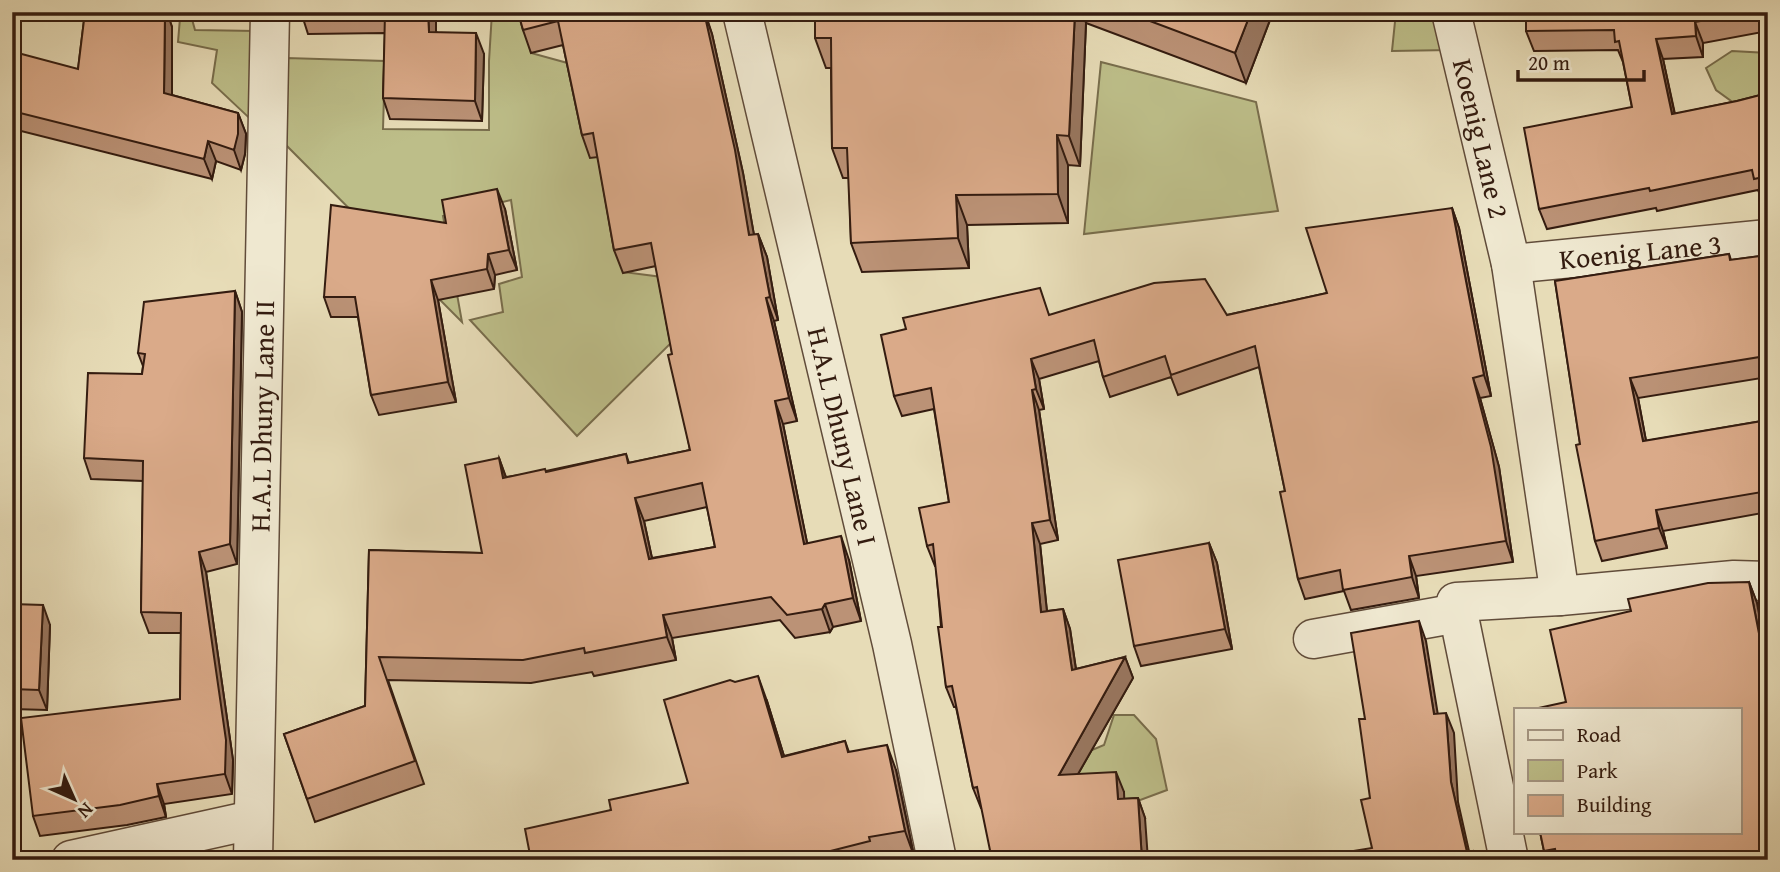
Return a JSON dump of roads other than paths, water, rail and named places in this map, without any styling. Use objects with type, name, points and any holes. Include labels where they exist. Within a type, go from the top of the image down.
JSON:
[{"type":"street","name":"H.A.L Dhuny Lane II","points":[[253,860],[270,12]]},
{"type":"street","name":"H.A.L Dhuny Lane I","points":[[742,12],[892,644],[937,860]]},
{"type":"street","name":"Koenig Lane 2","points":[[1451,12],[1511,264],[1560,596]]},
{"type":"street","name":"Koenig Lane 3","points":[[1511,264],[1768,239]]},
{"type":"street","points":[[1509,860],[1456,602],[1560,596],[1734,580],[1768,581]]},
{"type":"street","points":[[1313,639],[1458,614]]},
{"type":"street","points":[[71,860],[253,820]]}]
